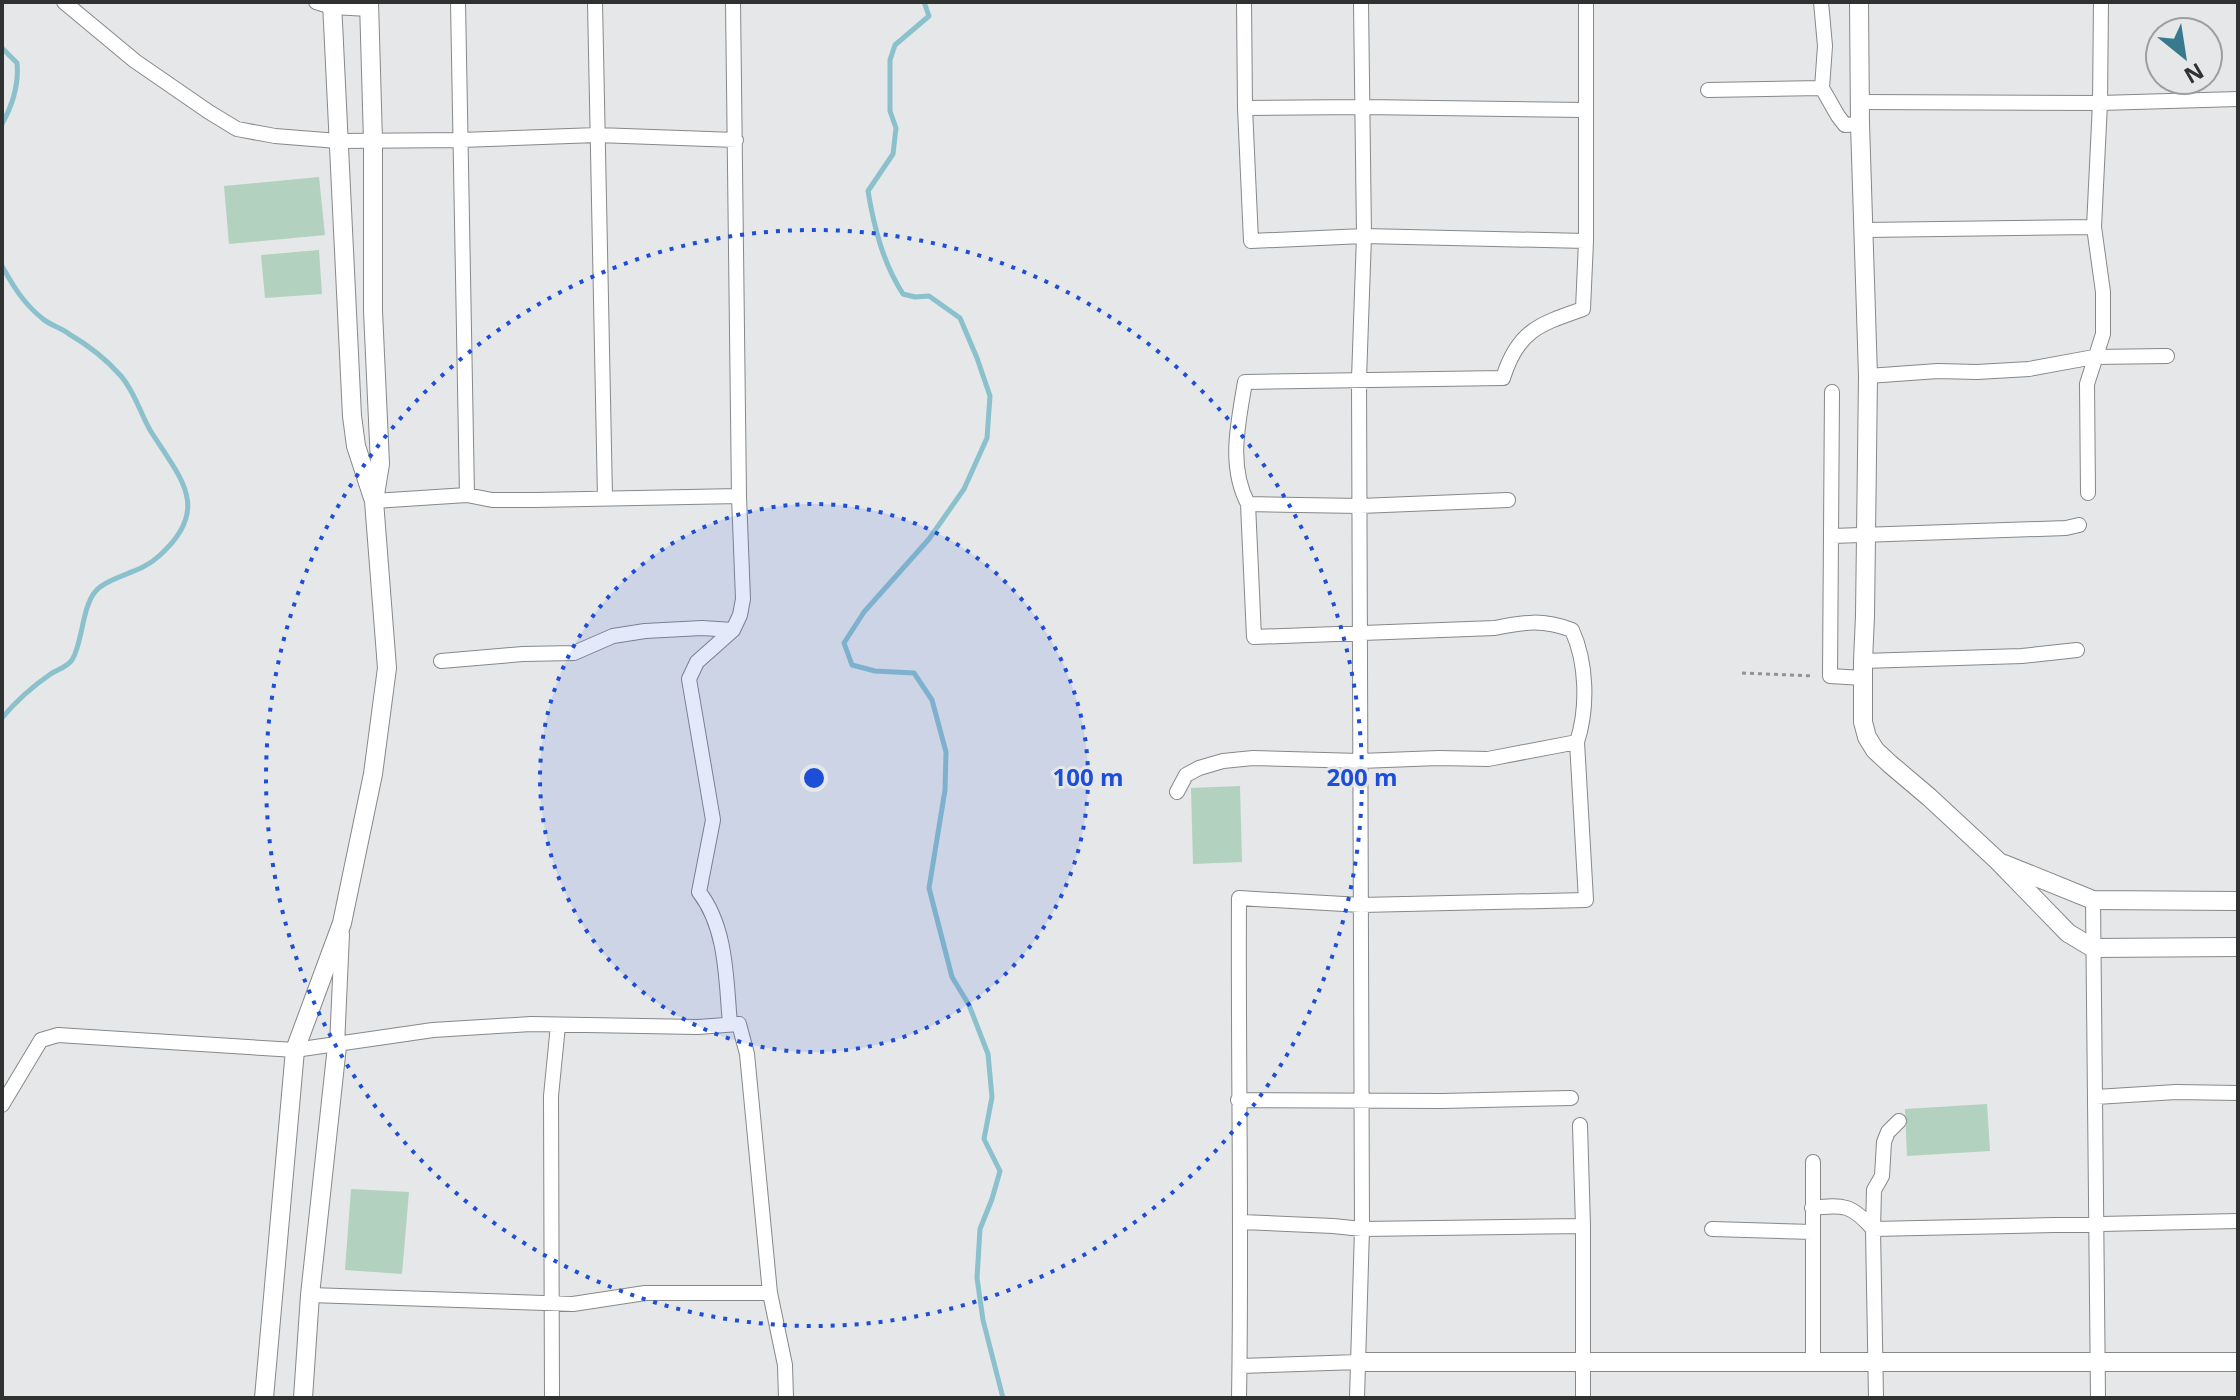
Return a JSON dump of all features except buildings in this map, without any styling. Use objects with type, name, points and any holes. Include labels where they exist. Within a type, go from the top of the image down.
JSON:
[{"type":"street","points":[[64,2],[135,61],[237,129],[275,136],[338,141],[597,135],[736,140]]},
{"type":"street","points":[[458,2],[467,495]]},
{"type":"street","points":[[595,2],[605,498]]},
{"type":"street","points":[[730,1024],[726,967],[715,919],[699,892],[713,820],[689,679],[697,662],[733,630],[743,599],[733,2]]},
{"type":"street","points":[[1244,2],[1251,241],[1364,236],[1586,241]]},
{"type":"street","points":[[1357,1398],[1362,1229],[1359,379],[1364,236],[1361,2]]},
{"type":"street","points":[[1239,1398],[1239,898],[1361,905],[1586,900],[1577,742],[1583,723],[1584,702],[1578,642],[1572,630],[1556,624],[1529,621],[1495,628],[1254,637],[1248,504],[1235,467],[1237,428],[1245,382],[1503,378],[1517,347],[1529,332],[1583,309],[1586,2]]},
{"type":"street","points":[[1821,2],[1825,46],[1822,88],[1845,125],[1860,124]]},
{"type":"street","points":[[1859,2],[1868,376],[1863,670],[1863,722],[1867,737],[1875,750],[1998,861],[2068,933],[2093,948],[2238,947]]},
{"type":"street","points":[[2088,493],[2087,384],[2103,334],[2103,292],[2094,227],[2101,2]]},
{"type":"street","points":[[264,1398],[295,1050],[342,923],[373,774],[387,668],[374,501],[380,464],[373,311],[369,6],[327,4],[338,141],[352,416],[356,446],[374,501]]},
{"type":"street","points":[[1708,90],[1822,88]]},
{"type":"street","points":[[1860,102],[2100,103],[2238,99]]},
{"type":"street","points":[[1245,108],[1586,110]]},
{"type":"street","points":[[1865,230],[2094,227]]},
{"type":"street","points":[[1868,376],[2029,369],[2094,357],[2167,356]]},
{"type":"street","points":[[1832,392],[1830,676],[1863,670],[2077,650]]},
{"type":"street","points":[[374,501],[467,495],[492,500],[739,496]]},
{"type":"street","points":[[1248,504],[1360,506],[1508,500]]},
{"type":"street","points":[[1832,536],[2066,528],[2079,525]]},
{"type":"street","points":[[441,661],[574,653],[613,636],[645,631],[733,630]]},
{"type":"street","points":[[1177,792],[1186,775],[1223,761],[1287,758],[1360,761],[1488,759],[1577,742]]},
{"type":"street","points":[[1998,861],[2093,900],[2238,901]]},
{"type":"street","points":[[2093,900],[2098,1398]]},
{"type":"street","points":[[303,1398],[310,1295],[337,1046],[342,923]]},
{"type":"street","points":[[2,1105],[41,1040],[58,1035],[295,1050],[433,1030],[531,1024],[698,1027],[739,1024],[747,1054],[770,1293],[785,1365],[786,1398]]},
{"type":"street","points":[[552,1398],[551,1096],[558,1025]]},
{"type":"street","points":[[2096,1097],[2176,1092],[2238,1093]]},
{"type":"street","points":[[1238,1100],[1571,1098]]},
{"type":"street","points":[[1876,1398],[1874,1190],[1882,1176],[1884,1142],[1888,1132],[1899,1121]]},
{"type":"street","points":[[1580,1125],[1583,1398]]},
{"type":"street","points":[[1813,1162],[1813,1362]]},
{"type":"street","points":[[1812,1208],[1832,1205],[1849,1207],[1873,1229]]},
{"type":"street","points":[[1873,1229],[2238,1221]]},
{"type":"street","points":[[1241,1222],[1362,1229],[1583,1226]]},
{"type":"street","points":[[1712,1229],[1812,1232]]},
{"type":"street","points":[[310,1295],[573,1304],[645,1293],[770,1293]]},
{"type":"street","points":[[1240,1366],[1358,1362],[2238,1362]]},
{"type":"path","points":[[1742,673],[1830,676]]},
{"type":"green space","points":[[319,177],[325,235],[229,244],[224,186]]},
{"type":"green space","points":[[319,250],[322,294],[265,298],[261,255]]},
{"type":"green space","points":[[1240,786],[1242,862],[1193,864],[1191,788]]},
{"type":"green space","points":[[1987,1104],[1990,1151],[1907,1156],[1905,1109]]},
{"type":"green space","points":[[351,1189],[409,1192],[402,1274],[345,1270]]},
{"type":"waterway","points":[[924,2],[929,16],[895,45],[890,60],[890,111],[896,128],[893,154],[868,191],[880,244],[903,294],[929,296],[960,318],[990,396],[987,438],[964,489],[929,539],[864,612],[844,643],[852,665],[875,671],[914,673],[932,700],[946,752],[945,790],[929,888],[952,977],[969,1005],[988,1054],[992,1097],[984,1139],[1000,1171],[980,1229],[977,1278],[983,1320],[1003,1398]]},
{"type":"waterway","points":[[2,48],[17,63],[14,95],[2,124]]},
{"type":"waterway","points":[[2,266],[36,313],[90,348],[126,382],[150,430],[180,478],[188,508],[185,523],[159,556],[94,593],[70,662],[32,688],[2,718]]}]
